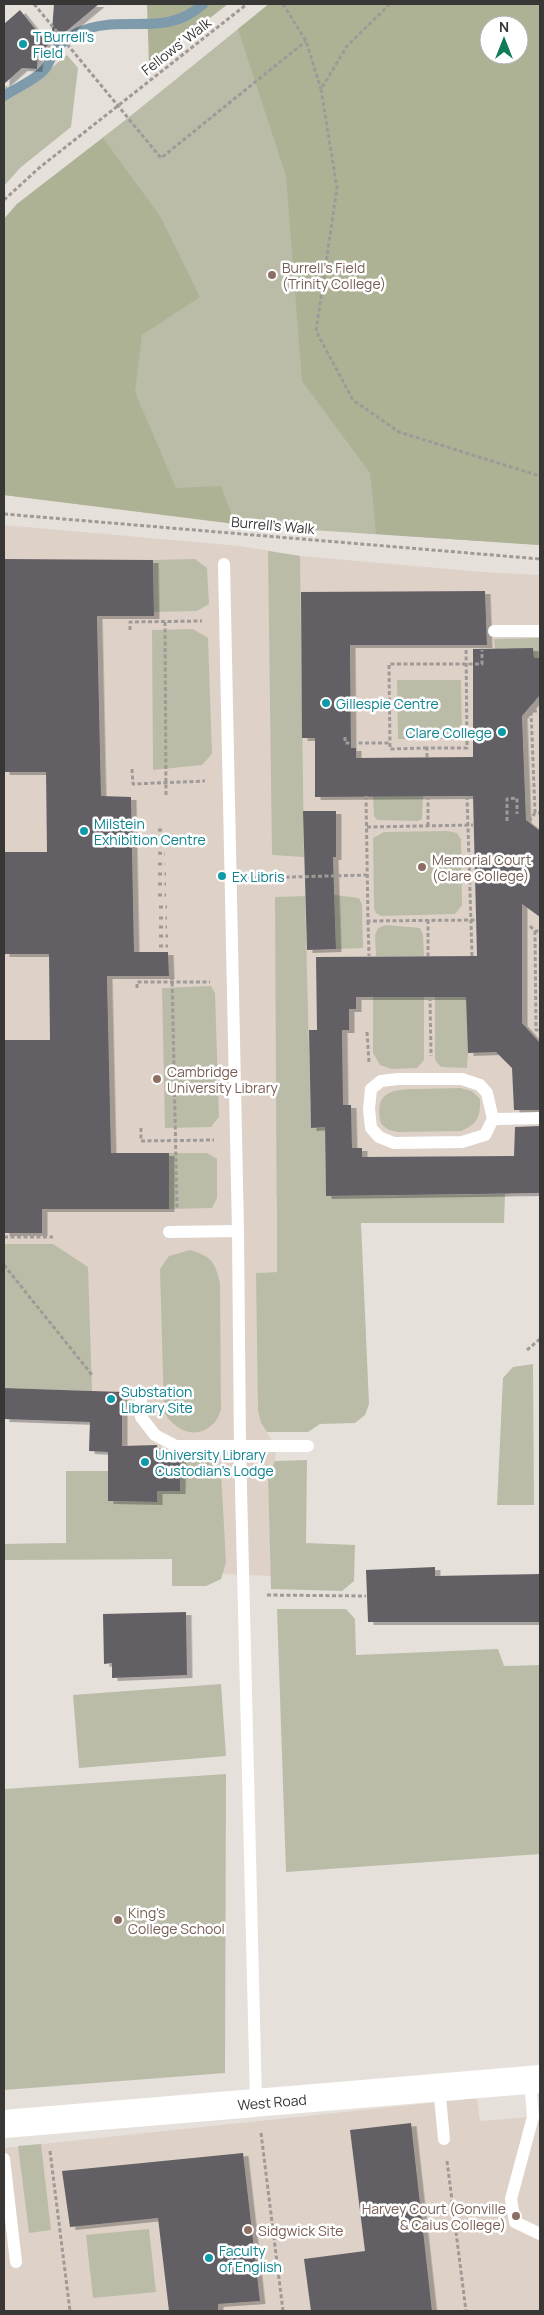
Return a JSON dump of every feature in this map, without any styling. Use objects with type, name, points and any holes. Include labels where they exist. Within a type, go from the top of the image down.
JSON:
[{"type":"street","name":"West Road","points":[[4,2124],[535,2079]]},
{"type":"lane","points":[[224,564],[227,780],[232,878],[237,1140],[240,1446],[256,2102]]},
{"type":"lane","points":[[494,631],[540,631]]},
{"type":"lane","points":[[462,1078],[480,1085],[487,1093],[492,1119],[485,1135],[462,1142],[394,1143],[379,1137],[371,1128],[369,1109],[371,1089],[381,1081],[462,1078]]},
{"type":"lane","points":[[492,1119],[540,1118]]},
{"type":"lane","points":[[173,1232],[238,1231]]},
{"type":"lane","points":[[142,1392],[141,1417],[155,1435],[176,1446],[308,1446]]},
{"type":"lane","points":[[535,2079],[533,2117],[511,2199],[515,2222],[540,2234]]},
{"type":"lane","points":[[439,2087],[444,2139]]},
{"type":"lane","points":[[4,2159],[16,2262]]},
{"type":"path","points":[[34,4],[161,158],[306,41]]},
{"type":"path","name":"Fellows' Walk","points":[[4,200],[39,168],[247,4]]},
{"type":"path","points":[[283,4],[306,41],[321,89],[338,188],[316,331],[353,400],[399,432],[540,476]]},
{"type":"path","points":[[321,89],[347,46],[390,4]]},
{"type":"path","name":"Burrell's Walk","points":[[4,514],[540,559]]},
{"type":"path","points":[[130,630],[130,622],[225,621]]},
{"type":"path","points":[[165,622],[166,797]]},
{"type":"path","points":[[466,645],[466,664],[467,748],[390,749],[389,664],[466,664],[482,664],[482,648]]},
{"type":"path","points":[[528,821],[535,813],[530,711],[540,711]]},
{"type":"path","points":[[345,737],[345,742],[390,742]]},
{"type":"path","points":[[427,748],[427,757]]},
{"type":"path","points":[[132,769],[133,784],[227,780]]},
{"type":"path","points":[[366,796],[369,956]]},
{"type":"path","points":[[428,796],[428,826]]},
{"type":"path","points":[[467,796],[473,920],[472,956]]},
{"type":"path","points":[[507,821],[507,799],[517,798],[517,814]]},
{"type":"path","points":[[535,813],[540,813]]},
{"type":"path","points":[[367,827],[473,825]]},
{"type":"path","points":[[158,830],[164,830]]},
{"type":"path","points":[[158,842],[165,842]]},
{"type":"path","points":[[158,853],[165,854]]},
{"type":"path","points":[[158,864],[165,864]]},
{"type":"path","points":[[158,874],[166,874]]},
{"type":"path","points":[[232,878],[367,875]]},
{"type":"path","points":[[158,884],[166,884]]},
{"type":"path","points":[[158,895],[166,895]]},
{"type":"path","points":[[159,907],[167,907]]},
{"type":"path","points":[[159,918],[167,918]]},
{"type":"path","points":[[428,920],[428,956]]},
{"type":"path","points":[[368,921],[473,920]]},
{"type":"path","points":[[530,926],[535,931],[536,1030],[540,1030]]},
{"type":"path","points":[[159,927],[167,927]]},
{"type":"path","points":[[535,931],[540,931]]},
{"type":"path","points":[[159,936],[168,936]]},
{"type":"path","points":[[160,946],[168,946]]},
{"type":"path","points":[[172,976],[173,1232]]},
{"type":"path","points":[[137,988],[137,982],[233,982]]},
{"type":"path","points":[[430,996],[431,1078]]},
{"type":"path","points":[[367,1032],[368,1058],[373,1074],[381,1081]]},
{"type":"path","points":[[141,1128],[141,1141],[237,1140]]},
{"type":"path","points":[[4,1237],[54,1237]]},
{"type":"path","points":[[4,1265],[92,1375]]},
{"type":"path","points":[[527,1350],[540,1340]]},
{"type":"path","points":[[244,1595],[366,1596]]},
{"type":"path","points":[[46,2120],[70,2311]]},
{"type":"path","points":[[261,2131],[283,2311]]},
{"type":"path","points":[[444,2139],[466,2311]]},
{"type":"shaded area","name":"Cambridge University Library","points":[[4,525],[240,546],[300,556],[540,575],[540,1193],[276,1197],[277,1272],[257,1273],[261,1423],[276,1447],[275,1461],[268,1479],[271,1576],[223,1574],[221,1579],[206,1586],[172,1586],[172,1559],[4,1560],[4,1544],[66,1543],[66,1471],[108,1471],[108,1452],[89,1451],[90,1415],[80,1422],[4,1419]]},
{"type":"shaded area","name":"Sidgwick Site","points":[[477,2098],[480,2121],[540,2116],[540,2311],[4,2311],[4,2148]]},
{"type":"green space","points":[[147,4],[228,4],[149,65]]},
{"type":"green space","name":"Burrell's Field (Trinity College)","points":[[269,4],[540,4],[540,545],[265,527],[4,495],[4,219],[17,204],[128,118]]},
{"type":"green space","points":[[269,4],[540,4],[540,545],[376,534],[370,473],[302,381],[286,176],[238,29]]},
{"type":"green space","points":[[67,55],[78,68],[71,127],[20,168],[4,186],[4,86],[26,89]]},
{"type":"green space","points":[[103,138],[160,216],[200,297],[142,335],[135,392],[176,488],[221,486],[235,524],[4,495],[4,219],[17,204]]},
{"type":"green space","points":[[268,551],[300,556],[304,857],[272,855]]},
{"type":"green space","points":[[195,559],[207,568],[209,604],[197,611],[154,612],[153,560]]},
{"type":"green space","points":[[193,629],[208,638],[212,754],[202,765],[153,770],[152,630]]},
{"type":"green space","points":[[540,638],[540,658],[534,658],[533,648],[495,649],[494,639]]},
{"type":"green space","points":[[397,680],[461,680],[462,739],[398,739]]},
{"type":"green space","points":[[373,796],[423,796],[422,819],[418,821],[377,820],[374,816]]},
{"type":"green space","points":[[448,831],[457,833],[461,839],[462,905],[455,914],[381,916],[376,913],[374,908],[373,838],[384,832]]},
{"type":"green space","points":[[334,895],[359,898],[362,905],[363,948],[336,949]]},
{"type":"green space","points":[[305,896],[311,1127],[325,1127],[326,1196],[505,1194],[504,1223],[361,1223],[369,1404],[365,1415],[355,1423],[320,1424],[308,1432],[267,1432],[261,1423],[258,1410],[256,1273],[277,1272],[275,897]]},
{"type":"green space","points":[[386,925],[420,928],[423,935],[424,956],[376,956],[375,935],[378,928]]},
{"type":"green space","points":[[211,986],[215,993],[219,1117],[211,1127],[165,1128],[162,988]]},
{"type":"green space","points":[[373,997],[424,997],[424,1060],[417,1068],[392,1069],[380,1065],[373,1053]]},
{"type":"green space","points":[[435,997],[479,997],[468,1053],[467,1068],[441,1067],[435,1060]]},
{"type":"green space","points":[[460,1088],[472,1091],[480,1099],[479,1115],[474,1123],[466,1129],[461,1131],[398,1132],[389,1130],[381,1124],[380,1104],[383,1098],[394,1091]]},
{"type":"green space","points":[[169,1153],[207,1153],[217,1159],[217,1198],[212,1208],[169,1209]]},
{"type":"green space","points":[[4,1244],[53,1244],[88,1267],[92,1391],[4,1388]]},
{"type":"green space","points":[[190,1250],[211,1260],[220,1283],[221,1410],[213,1424],[200,1432],[186,1431],[179,1428],[173,1424],[164,1412],[160,1269],[169,1256]]},
{"type":"green space","points":[[533,1364],[534,1505],[497,1505],[503,1378],[513,1367]]},
{"type":"green space","points":[[181,1453],[206,1457],[221,1472],[226,1562],[221,1579],[206,1586],[172,1586],[172,1559],[4,1560],[4,1544],[66,1543],[66,1471],[108,1471],[109,1501],[156,1502],[157,1491],[180,1491]]},
{"type":"green space","points":[[307,1460],[306,1543],[355,1545],[354,1581],[342,1591],[271,1589],[268,1478],[275,1461]]},
{"type":"green space","points":[[277,1609],[346,1609],[355,1619],[356,1655],[498,1649],[504,1666],[540,1665],[540,1854],[286,1872]]},
{"type":"green space","points":[[221,1684],[226,1756],[79,1768],[73,1695]]},
{"type":"green space","name":"King's College School","points":[[226,1774],[225,2073],[4,2090],[4,1789]]},
{"type":"green space","points":[[41,2144],[51,2230],[29,2233],[18,2146]]},
{"type":"green space","points":[[149,2229],[156,2292],[93,2298],[86,2235]]},
{"type":"building","points":[[54,4],[99,4],[51,44]]},
{"type":"building","name":"T Burrell's Field","points":[[20,10],[48,45],[38,54],[37,69],[22,68],[4,84],[4,24]]},
{"type":"building","points":[[4,559],[153,560],[154,616],[97,616],[101,796],[131,797],[134,952],[168,952],[169,976],[107,976],[111,1153],[169,1153],[169,1209],[42,1209],[42,1233],[4,1233],[4,1040],[50,1040],[49,954],[4,954],[4,852],[47,852],[46,772],[4,772]]},
{"type":"building","points":[[485,591],[487,645],[350,645],[351,748],[356,748],[356,758],[473,757],[473,649],[533,648],[534,658],[540,658],[540,695],[522,716],[526,820],[540,831],[540,917],[522,904],[522,1023],[540,1043],[540,1110],[514,1110],[512,1068],[496,1052],[468,1053],[466,997],[356,997],[356,1009],[349,1009],[349,1030],[342,1030],[343,1105],[351,1105],[352,1148],[362,1148],[362,1157],[514,1156],[515,1127],[540,1126],[540,1193],[326,1196],[325,1127],[311,1128],[309,1030],[317,1030],[316,957],[477,956],[473,796],[315,797],[315,738],[302,738],[301,592]]},
{"type":"building","points":[[303,811],[336,811],[336,857],[333,857],[336,949],[307,950]]},
{"type":"building","points":[[4,1388],[122,1392],[122,1446],[157,1445],[158,1452],[181,1454],[180,1491],[157,1491],[157,1502],[108,1501],[108,1452],[89,1451],[90,1422],[4,1419]]},
{"type":"building","points":[[435,1567],[435,1576],[540,1574],[540,1622],[368,1622],[366,1570]]},
{"type":"building","points":[[186,1612],[187,1675],[112,1678],[112,1663],[104,1664],[103,1614]]},
{"type":"building","points":[[411,2123],[432,2311],[311,2311],[304,2259],[365,2251],[350,2130]]},
{"type":"building","name":"Faculty of English","points":[[243,2153],[260,2301],[218,2304],[218,2311],[169,2311],[158,2218],[70,2227],[62,2171]]},
{"type":"waterway","points":[[4,96],[38,76],[47,67],[56,49],[77,33],[93,27],[173,21],[188,15],[203,4]]},
{"type":"place","name":"T Burrell's Field","points":[[23,44]]},
{"type":"place","name":"Burrell's Field (Trinity College)","points":[[272,275]]},
{"type":"place","name":"Gillespie Centre","points":[[326,703]]},
{"type":"place","name":"Clare College","points":[[502,732]]},
{"type":"place","name":"Milstein Exhibition Centre","points":[[84,831]]},
{"type":"place","name":"Memorial Court (Clare College)","points":[[422,867]]},
{"type":"place","name":"Ex Libris","points":[[222,876]]},
{"type":"place","name":"Cambridge University Library","points":[[157,1079]]},
{"type":"place","name":"Substation Library Site","points":[[111,1399]]},
{"type":"place","name":"University Library Custodian's Lodge","points":[[145,1462]]},
{"type":"place","name":"King's College School","points":[[118,1920]]},
{"type":"place","name":"Harvey Court (Gonville & Caius College)","points":[[516,2216]]},
{"type":"place","name":"Sidgwick Site","points":[[248,2230]]},
{"type":"place","name":"Faculty of English","points":[[209,2258]]}]
